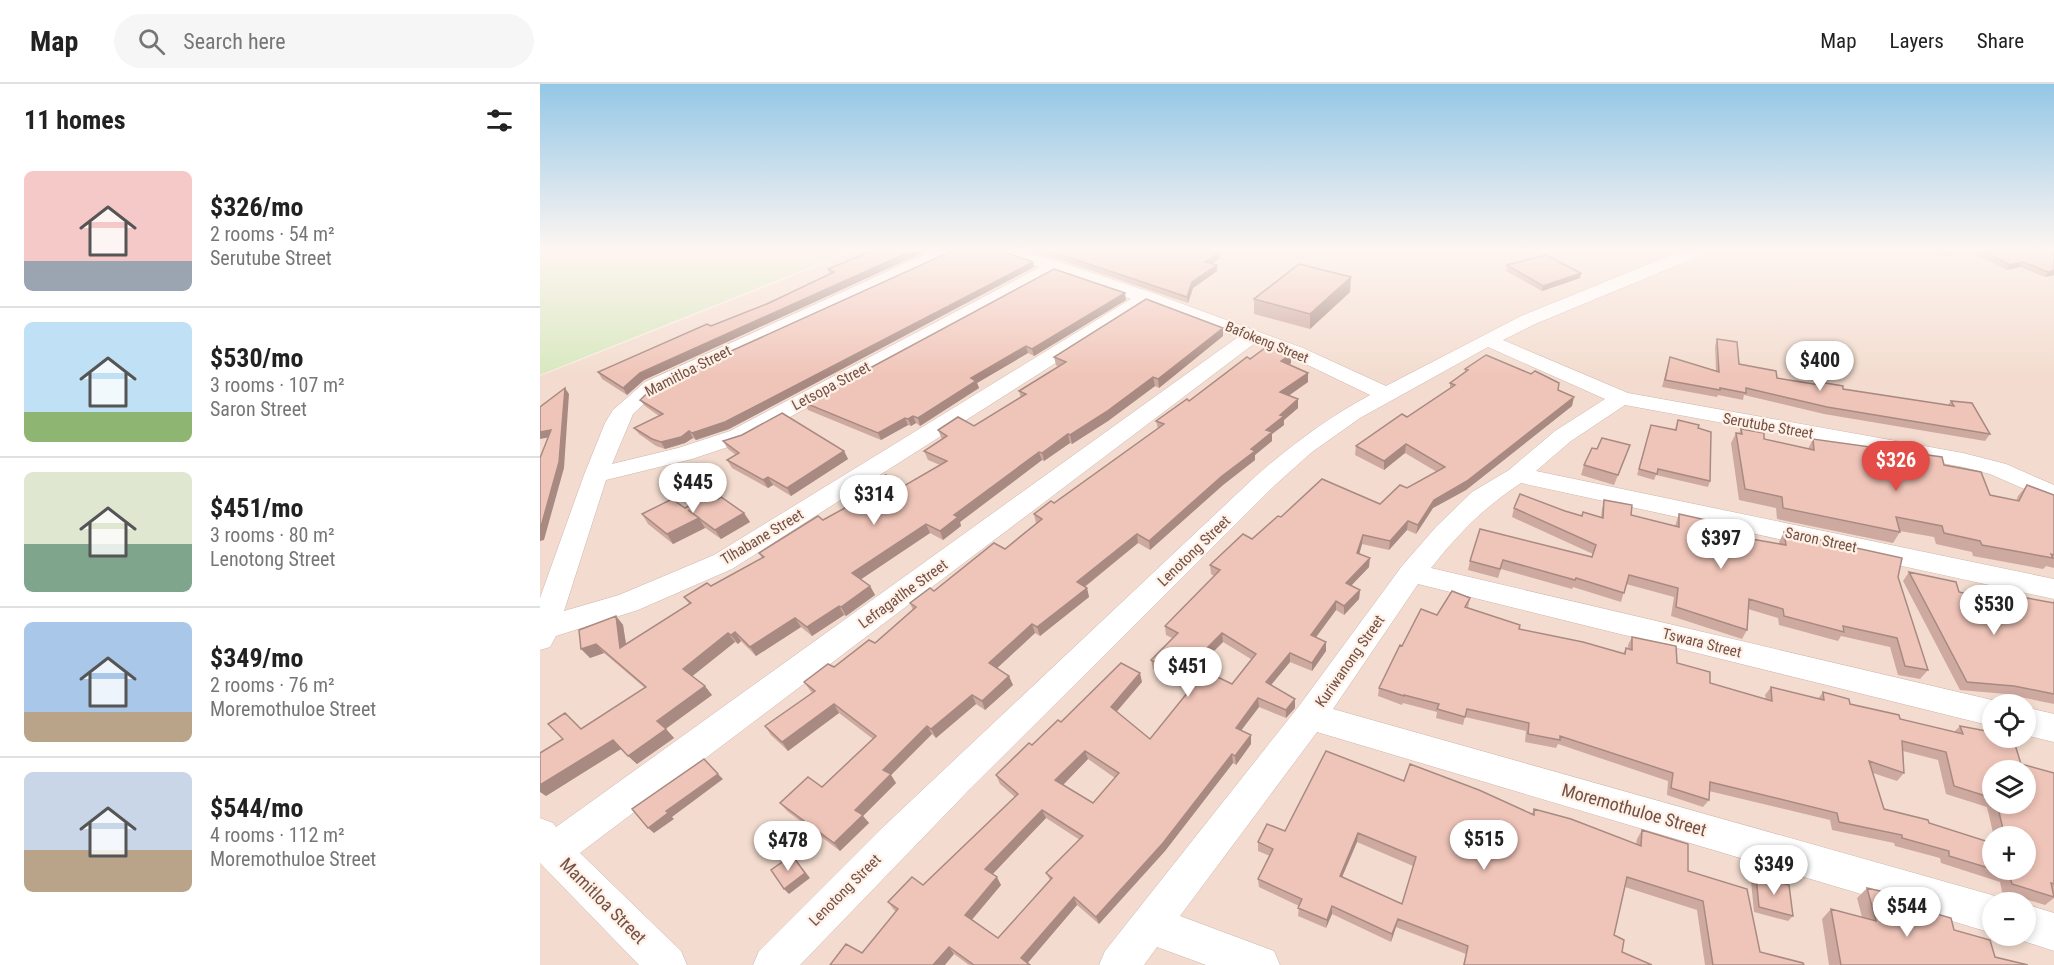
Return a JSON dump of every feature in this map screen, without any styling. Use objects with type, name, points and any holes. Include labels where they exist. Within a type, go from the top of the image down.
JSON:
[{"type":"street","name":"Mamitloa Street","points":[[542,634],[596,475],[616,423],[624,410],[652,386],[857,292]]},
{"type":"street","name":"Letsopa Street","points":[[596,475],[684,454],[738,436],[1005,292]]},
{"type":"street","name":"Bafokeng Street","points":[[1132,292],[1296,352],[1386,394]]},
{"type":"street","name":"Lenotong Street","points":[[773,965],[817,917],[932,804],[1266,480],[1304,447],[1352,413],[1487,340],[1528,320],[1596,292]]},
{"type":"street","name":"Tlhabane Street","points":[[542,634],[627,603],[723,562],[1147,297]]},
{"type":"street","name":"Lefragatlhe Street","points":[[547,843],[1252,336]]},
{"type":"street","name":"Serutube Street","points":[[1487,340],[1621,398],[1665,408],[1963,460],[1998,469],[2054,494]]},
{"type":"street","name":"Kuriwanong Street","points":[[1119,965],[1310,716],[1412,573],[1445,533],[1480,498],[1517,475],[1563,436],[1621,398]]},
{"type":"street","name":"Saron Street","points":[[1517,475],[2054,589]]},
{"type":"street","name":"Tswara Street","points":[[1412,573],[1982,711]]},
{"type":"street","name":"Moremothuloe Street","points":[[1310,716],[1982,911]]},
{"type":"street","points":[[2036,724],[2054,728]]},
{"type":"street","name":"Mamitloa Street","points":[[547,843],[667,965]]},
{"type":"street","points":[[1150,925],[1260,965]]},
{"type":"street","points":[[2036,926],[2054,932]]},
{"type":"shaded area","points":[[752,292],[2054,292],[2054,965],[540,965],[540,376]]},
{"type":"green space","points":[[540,292],[747,292],[540,375]]},
{"type":"building","points":[[792,292],[820,292],[640,373],[623,388],[598,372],[707,324],[711,326]]},
{"type":"building","points":[[861,292],[975,292],[725,422],[692,433],[689,431],[681,437],[661,442],[634,428],[663,414],[640,400],[656,385]]},
{"type":"building","points":[[1011,292],[1125,293],[1032,349],[1026,346],[971,378],[976,381],[918,418],[913,416],[905,418],[878,433],[805,403]]},
{"type":"building","points":[[1172,292],[1189,292],[1187,297]]},
{"type":"building","points":[[1263,292],[1334,292],[1310,314],[1254,299]]},
{"type":"building","points":[[1146,299],[1223,328],[1158,379],[1153,377],[1106,412],[1070,435],[1068,434],[1042,453],[1039,452],[954,515],[958,517],[940,531],[926,524],[852,573],[870,586],[841,607],[839,606],[807,627],[795,618],[750,647],[735,632],[731,635],[728,633],[683,669],[705,686],[657,721],[666,729],[628,756],[613,740],[540,785],[540,753],[563,739],[548,724],[565,713],[581,729],[646,687],[596,644],[581,649],[579,630],[616,616],[620,648],[691,603],[684,597],[707,583],[711,586],[764,557],[759,553],[818,516],[823,520],[872,493],[865,488],[886,475],[904,486],[947,461],[924,451],[947,436],[938,430],[958,417],[974,426],[1026,394],[1019,391],[1066,362],[1054,357]]},
{"type":"building","points":[[1717,339],[1737,342],[1739,364],[1776,371],[1777,378],[1820,385],[1819,382],[1843,386],[1843,389],[1954,406],[1951,401],[1972,403],[1990,434],[1827,407],[1746,388],[1746,393],[1665,380],[1670,357],[1719,372]]},
{"type":"building","points":[[1269,345],[1291,354],[1281,361],[1308,373],[1280,392],[1298,399],[1280,415],[1284,416],[1266,430],[1272,432],[1251,449],[1255,451],[1222,476],[1149,541],[1137,534],[1077,582],[1087,588],[1037,627],[1032,624],[989,663],[1009,676],[982,701],[972,695],[931,729],[927,726],[883,770],[891,774],[855,810],[863,815],[834,843],[780,803],[808,777],[822,787],[876,736],[834,704],[782,742],[765,726],[815,691],[804,682],[828,664],[834,667],[869,640],[875,643],[916,607],[910,603],[930,588],[934,591],[994,543],[1005,549],[1042,519],[1034,514],[1051,501],[1054,503],[1164,424],[1156,421],[1187,399],[1189,401],[1247,357],[1250,359]]},
{"type":"building","points":[[1486,355],[1531,374],[1535,371],[1559,383],[1558,390],[1574,397],[1467,481],[1434,500],[1418,525],[1408,521],[1390,541],[1363,535],[1357,553],[1370,558],[1346,583],[1360,590],[1344,606],[1336,601],[1311,635],[1326,642],[1312,663],[1290,653],[1266,682],[1295,699],[1286,710],[1258,698],[1236,728],[1251,735],[1235,756],[1232,754],[1163,843],[1096,917],[1074,897],[1021,958],[1030,965],[974,965],[949,947],[933,965],[830,965],[846,944],[862,953],[898,909],[888,902],[912,877],[923,885],[1018,794],[996,775],[1029,743],[1032,745],[1058,720],[1061,722],[1121,663],[1140,673],[1111,707],[1150,739],[1205,671],[1232,684],[1256,654],[1222,633],[1179,676],[1151,660],[1178,633],[1165,626],[1220,570],[1210,565],[1243,534],[1252,539],[1278,516],[1281,517],[1322,479],[1380,504],[1400,485],[1407,488],[1445,467],[1406,444],[1384,461],[1356,446],[1402,414],[1407,417],[1455,385],[1450,383],[1468,370],[1465,369]],"holes":[[[1085,751],[1119,773],[1093,803],[1055,780]],[[1042,810],[1083,836],[1046,873],[1052,878],[998,938],[965,915],[997,877],[985,869]]]},
{"type":"building","points":[[565,388],[559,462],[540,530],[540,458],[551,430],[540,432],[540,407]]},
{"type":"building","points":[[782,413],[844,451],[787,488],[768,477],[763,480],[727,460],[739,453],[723,441],[742,435]]},
{"type":"building","points":[[1678,420],[1699,425],[1698,428],[1711,432],[1710,481],[1658,469],[1657,474],[1639,469],[1651,425],[1676,430]]},
{"type":"building","points":[[1741,429],[1764,433],[1764,439],[1814,450],[1813,439],[1942,457],[1944,465],[1981,472],[1990,495],[2019,501],[2027,485],[2054,495],[2054,555],[2051,554],[2053,558],[1982,545],[1980,541],[1944,533],[1942,526],[1896,517],[1900,532],[1783,508],[1782,497],[1745,489],[1736,433],[1742,434]]},
{"type":"building","points":[[1602,438],[1630,445],[1618,475],[1584,465],[1592,448],[1597,449]]},
{"type":"building","points":[[711,494],[718,499],[721,497],[744,513],[715,530],[699,518],[667,534],[642,514],[672,499],[685,508]]},
{"type":"building","points":[[1520,494],[1582,516],[1583,512],[1603,518],[1604,500],[1632,505],[1631,515],[1679,527],[1679,514],[1711,521],[1711,536],[1752,546],[1751,539],[1786,545],[1784,532],[1902,558],[1898,577],[1928,670],[1905,666],[1897,638],[1843,626],[1844,632],[1784,616],[1783,609],[1749,599],[1747,630],[1676,607],[1678,588],[1629,575],[1624,593],[1576,578],[1575,580],[1503,560],[1500,569],[1470,561],[1480,529],[1592,557],[1596,545],[1514,508]]},
{"type":"building","points":[[1909,572],[1956,582],[1959,592],[2022,608],[2016,596],[2054,603],[2054,694],[2014,686],[1967,682]]},
{"type":"building","points":[[1452,591],[1470,598],[1465,607],[1520,625],[1519,629],[1583,642],[1625,654],[1626,648],[1632,650],[1632,637],[1676,646],[1677,663],[1710,672],[1710,683],[1772,701],[1771,687],[1824,700],[1823,692],[1849,699],[1850,704],[1899,715],[1900,719],[1963,734],[1960,726],[1982,730],[1982,748],[2016,748],[2020,760],[1982,760],[1982,795],[1954,786],[1946,752],[1902,741],[1904,773],[1869,761],[1884,809],[1928,820],[1929,823],[1982,840],[1982,866],[1949,856],[1949,851],[1902,838],[1902,835],[1839,822],[1837,813],[1710,782],[1709,800],[1671,788],[1673,773],[1560,736],[1560,740],[1528,734],[1529,723],[1467,709],[1465,717],[1437,709],[1439,704],[1379,688],[1421,609],[1437,615]]},
{"type":"building","points":[[1326,751],[1404,781],[1410,764],[1479,790],[1534,815],[1534,809],[1571,819],[1641,846],[1642,830],[1688,844],[1688,871],[1747,889],[1760,952],[1804,965],[1713,965],[1703,901],[1627,877],[1614,935],[1624,940],[1622,952],[1652,965],[1464,965],[1468,946],[1398,919],[1392,934],[1332,906],[1327,920],[1298,908],[1302,899],[1258,879],[1273,849],[1258,842],[1267,824],[1285,831]],"holes":[[[1358,833],[1416,857],[1402,904],[1340,876]]]},
{"type":"building","points":[[704,759],[718,774],[666,811],[668,813],[648,828],[632,809]]},
{"type":"building","points":[[2036,768],[2054,773],[2054,884],[2051,883],[2054,897],[2012,884],[2011,880],[2036,880],[2036,826],[2002,826],[1999,814],[2036,814]]},
{"type":"building","points":[[792,855],[805,873],[784,889],[771,870]]},
{"type":"building","points":[[1756,876],[1789,885],[1793,916],[1759,907]]},
{"type":"building","points":[[1867,888],[1906,897],[1909,906],[1951,918],[1954,930],[1982,938],[1982,946],[1992,946],[1995,957],[2028,965],[1841,965],[1831,909],[1876,921]]}]
